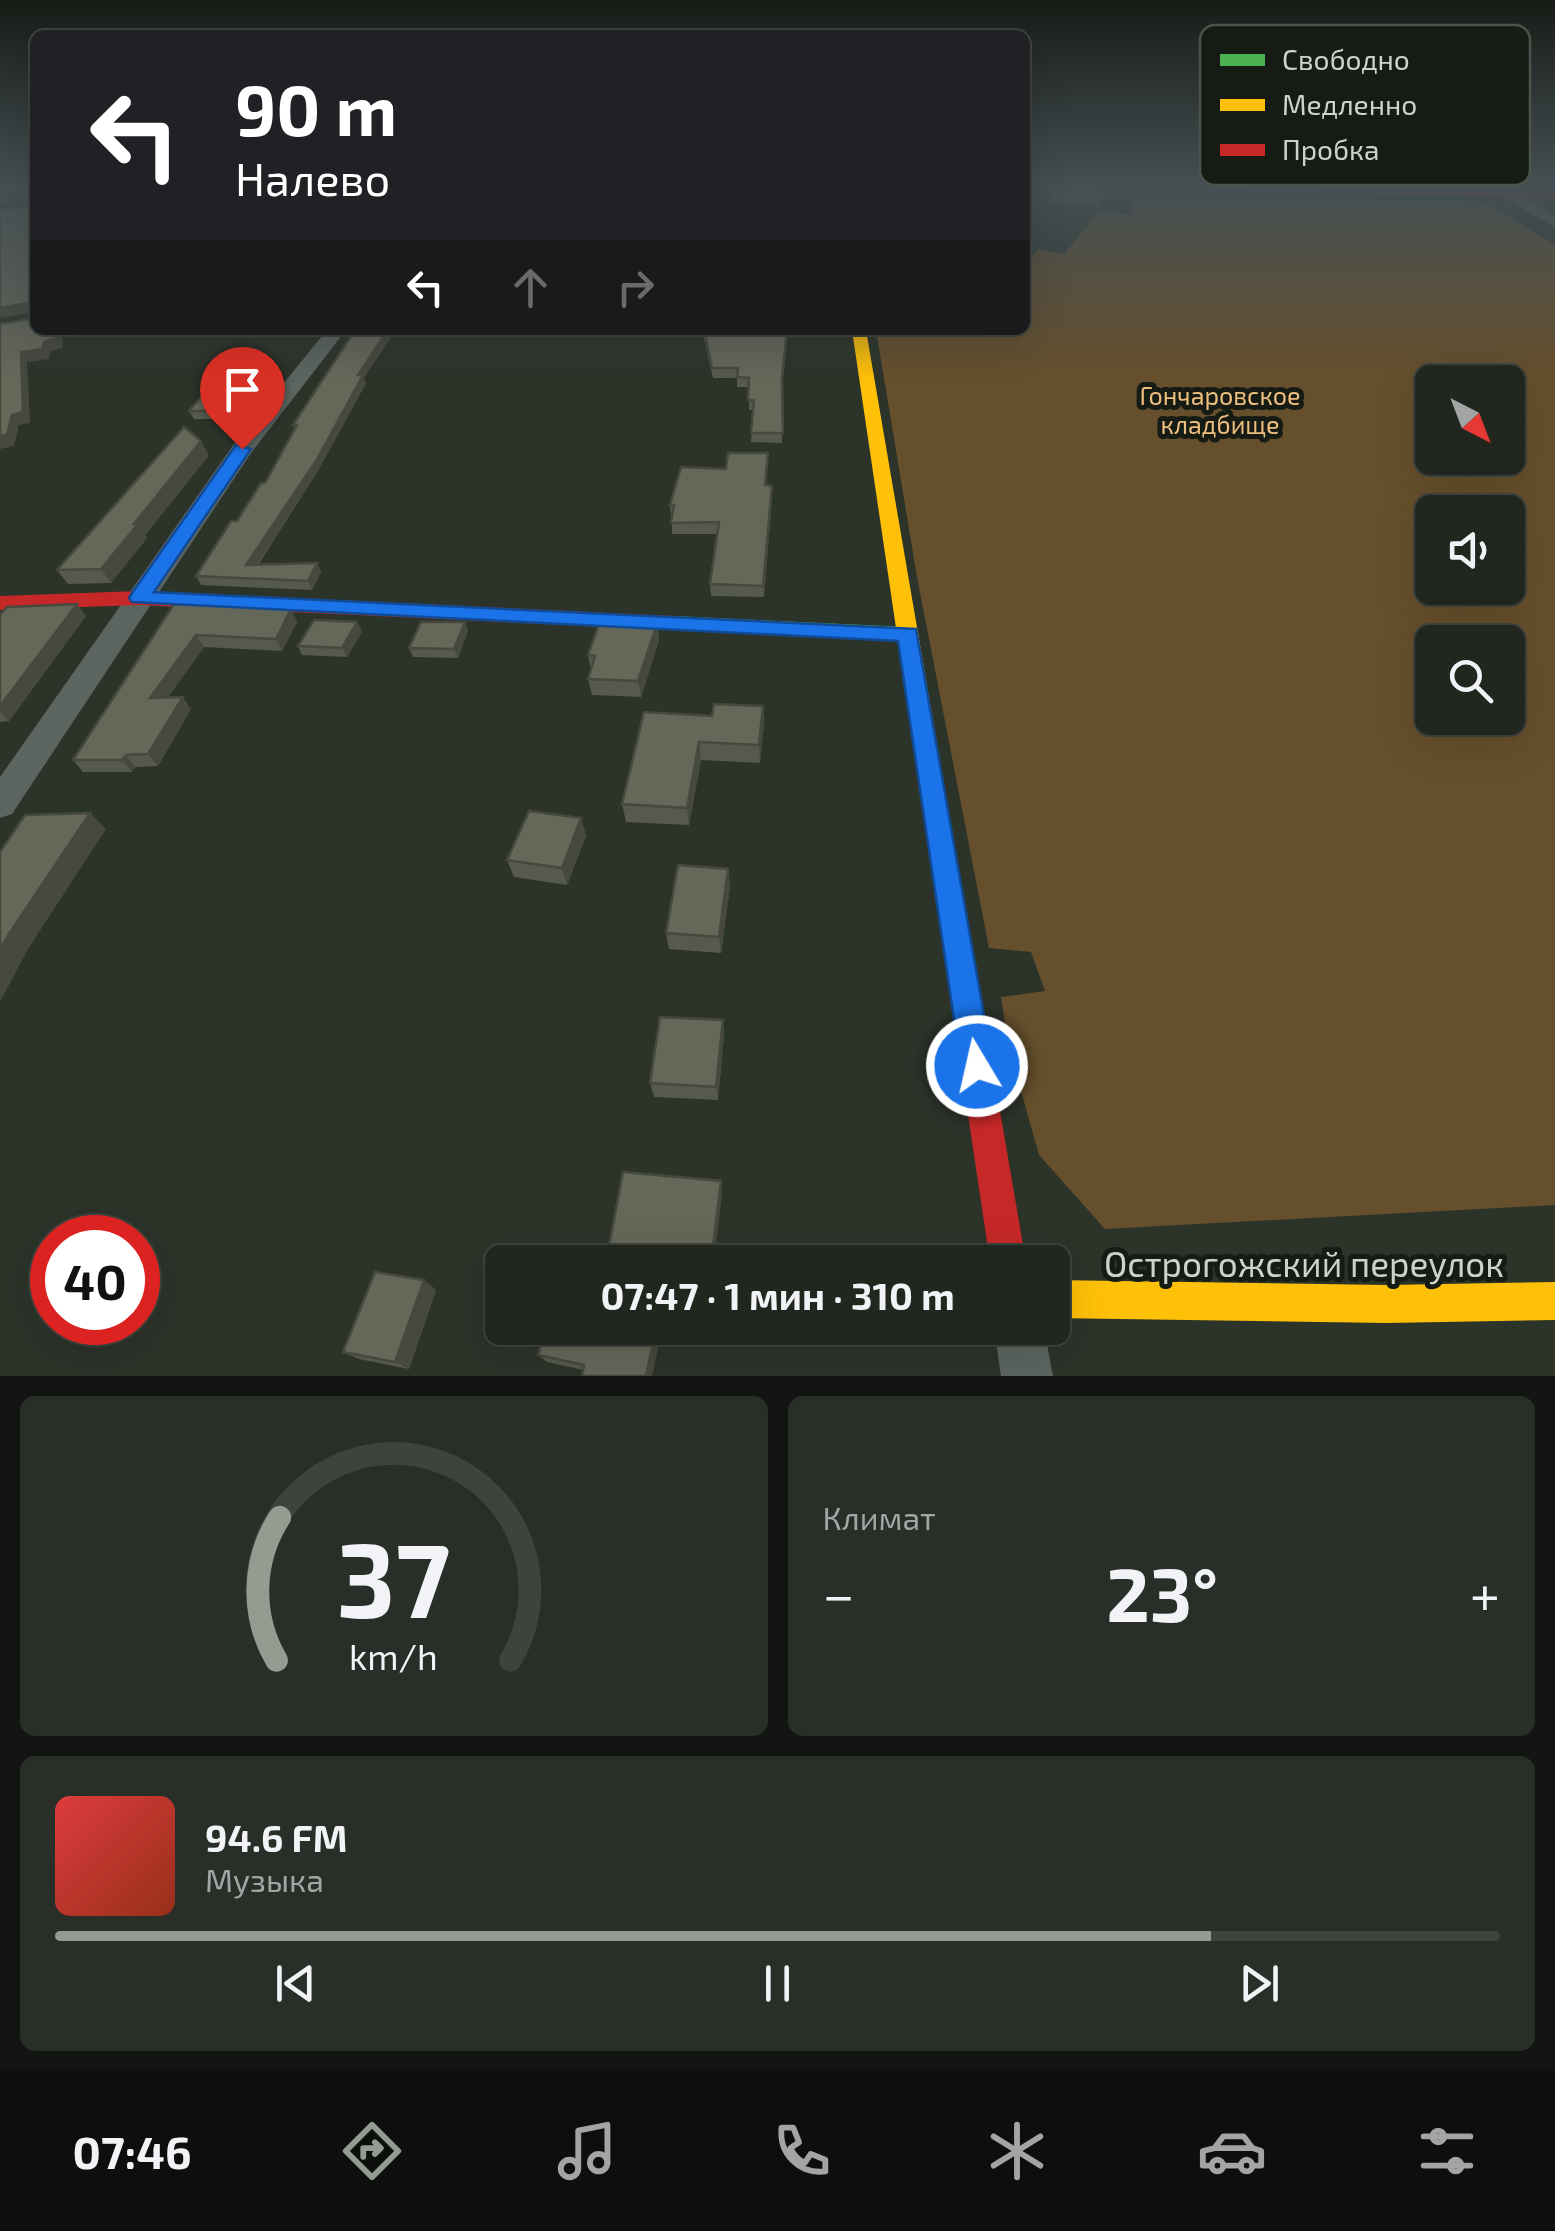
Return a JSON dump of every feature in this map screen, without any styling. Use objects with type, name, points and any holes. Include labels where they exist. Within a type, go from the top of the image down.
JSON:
[{"type":"street","points":[[0,804],[242,449],[334,335]]},
{"type":"street","points":[[859,335],[1005,1245]]},
{"type":"street","points":[[0,603],[139,598],[908,634]]},
{"type":"street","name":"Острогожский переулок","points":[[1070,1298],[1387,1304],[1555,1301]]},
{"type":"street","points":[[1022,1345],[1027,1376]]},
{"type":"green space","name":"Гончаровское кладбище","points":[[1037,251],[1555,251],[1555,1205],[1105,1229],[1039,1155],[1009,1048],[1001,997],[1045,991],[1031,952],[989,948],[917,577],[877,335],[1030,335],[1030,259]]},
{"type":"building","points":[[0,251],[30,251],[30,302],[0,308]]},
{"type":"building","points":[[30,319],[30,335],[57,338],[45,341],[42,349],[21,352],[23,412],[12,415],[7,435],[0,436],[0,324]]},
{"type":"building","points":[[352,335],[385,335],[358,375],[363,375],[316,461],[246,565],[317,563],[308,581],[196,576],[231,521],[237,521],[261,483],[265,483],[297,425],[293,425]]},
{"type":"building","points":[[705,335],[786,335],[783,433],[751,433],[754,400],[748,400],[749,378],[737,377],[738,368],[712,368]]},
{"type":"building","points":[[218,377],[255,378],[223,411],[189,411]]},
{"type":"building","points":[[184,427],[201,441],[101,569],[57,570]]},
{"type":"building","points":[[728,453],[768,453],[765,485],[772,486],[763,586],[710,584],[719,522],[671,523],[674,505],[670,505],[681,467],[726,469]]},
{"type":"building","points":[[77,604],[0,706],[0,615],[7,607]]},
{"type":"building","points":[[174,604],[291,609],[276,639],[196,635],[150,698],[183,697],[148,754],[126,755],[122,760],[73,760]]},
{"type":"building","points":[[314,620],[357,622],[342,648],[298,646]]},
{"type":"building","points":[[600,621],[657,624],[638,681],[588,679],[595,656],[588,655]]},
{"type":"building","points":[[421,622],[465,622],[454,649],[409,648]]},
{"type":"building","points":[[714,704],[763,706],[759,745],[699,742],[687,808],[622,804],[644,712],[712,716]]},
{"type":"building","points":[[529,811],[581,818],[562,868],[507,860]]},
{"type":"building","points":[[90,813],[0,950],[0,852],[25,815]]},
{"type":"building","points":[[678,865],[728,869],[719,937],[666,933]]},
{"type":"building","points":[[660,1017],[723,1020],[716,1087],[650,1083]]},
{"type":"building","points":[[623,1172],[721,1181],[713,1245],[609,1245]]},
{"type":"building","points":[[375,1272],[424,1280],[395,1362],[343,1352]]},
{"type":"building","points":[[541,1345],[652,1345],[646,1376],[582,1376],[584,1365],[538,1355]]},
{"type":"traffic: fast","points":[[674,623],[908,634]]},
{"type":"traffic: slow","points":[[860,335],[980,1088]]},
{"type":"traffic: slow","points":[[1070,1299],[1387,1304],[1555,1301]]},
{"type":"traffic: jam","points":[[0,603],[139,598],[674,623]]},
{"type":"traffic: jam","points":[[980,1088],[1005,1245]]},
{"type":"route","points":[[242,449],[139,598],[908,634],[977,1066]]}]
